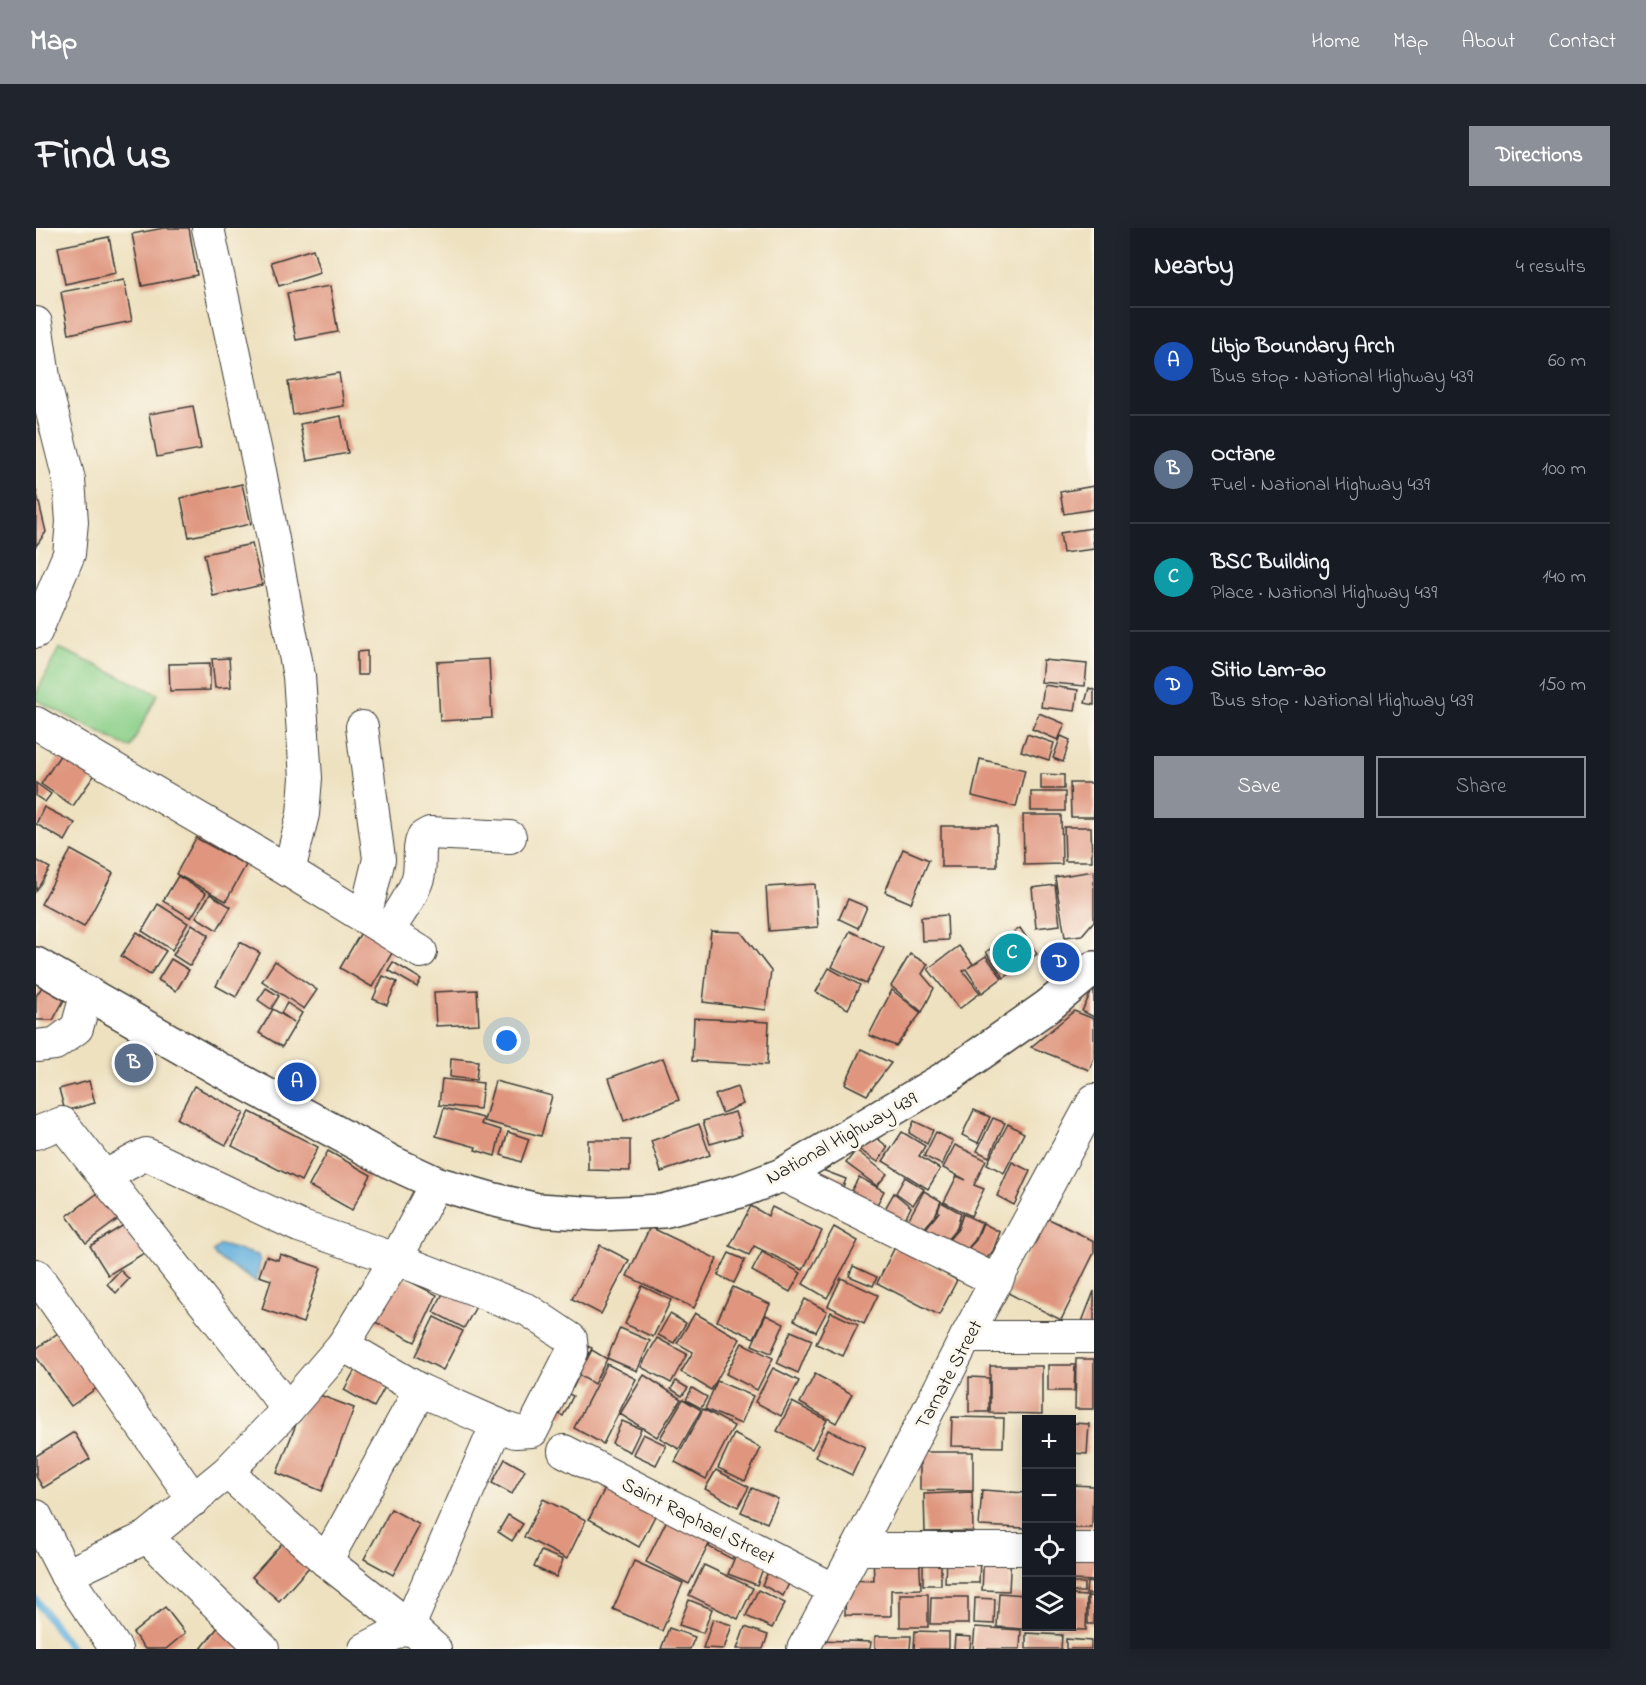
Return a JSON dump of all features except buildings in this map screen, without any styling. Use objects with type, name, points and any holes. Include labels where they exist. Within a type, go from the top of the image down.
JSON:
[{"type":"main road","name":"National Highway 439","points":[[36,964],[238,1079],[393,1163],[436,1183],[538,1210],[599,1214],[663,1211],[740,1191],[782,1175],[947,1077],[1048,1006],[1094,968]]},
{"type":"street","points":[[208,228],[260,471],[299,676],[306,778],[303,814],[289,871]]},
{"type":"street","points":[[36,323],[41,384],[69,480],[72,522],[69,554],[36,631]]},
{"type":"street","points":[[36,723],[289,871],[421,952]]},
{"type":"street","points":[[362,727],[379,859],[376,924]]},
{"type":"street","points":[[376,924],[412,894],[419,876],[419,844],[423,837],[430,833],[510,837]]},
{"type":"street","points":[[36,1046],[55,1044],[77,1028],[87,992]]},
{"type":"street","name":"Tarnate Street","points":[[803,1649],[857,1550],[966,1337],[997,1281],[1085,1138],[1094,1100]]},
{"type":"street","points":[[36,1132],[62,1123],[288,1409]]},
{"type":"street","points":[[105,1176],[146,1154],[299,1226],[396,1259],[528,1310],[571,1339],[572,1352],[532,1431],[515,1432],[420,1390],[343,1345]]},
{"type":"street","points":[[782,1175],[997,1281]]},
{"type":"street","points":[[66,1575],[147,1537],[226,1473],[288,1409],[343,1345],[396,1259],[436,1183]]},
{"type":"street","points":[[36,1275],[194,1500]]},
{"type":"street","points":[[966,1337],[1094,1337]]},
{"type":"street","points":[[326,1561],[420,1390]]},
{"type":"street","points":[[365,1649],[409,1626],[497,1424]]},
{"type":"street","name":"Saint Raphael Street","points":[[564,1451],[835,1590]]},
{"type":"street","points":[[226,1473],[326,1561],[435,1649]]},
{"type":"street","points":[[36,1516],[66,1575],[116,1649]]},
{"type":"street","points":[[147,1537],[263,1649]]},
{"type":"street","points":[[857,1550],[1022,1549]]},
{"type":"green space","points":[[59,648],[158,694],[130,748],[36,700],[36,694]]},
{"type":"water","points":[[220,1245],[258,1255],[260,1262],[256,1282],[216,1257],[213,1252]]},
{"type":"waterway","points":[[36,1600],[71,1649]]},
{"type":"place","name":"BSC Building","points":[[1012,953]]},
{"type":"place","name":"Sitio Lam-ao","points":[[1060,962]]},
{"type":"place","name":"Octane","points":[[134,1063]]},
{"type":"place","name":"Libjo Boundary Arch","points":[[297,1082]]}]
